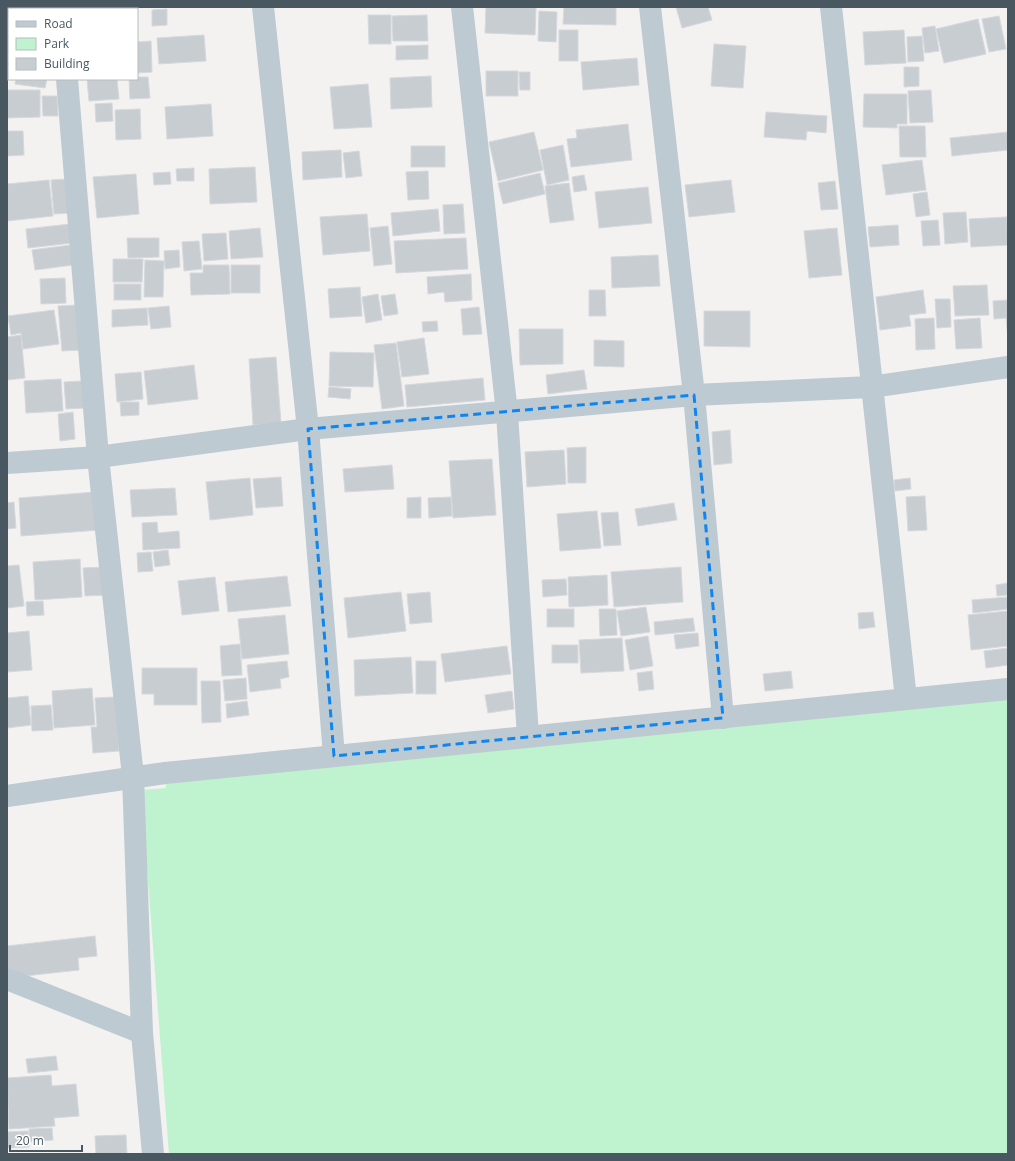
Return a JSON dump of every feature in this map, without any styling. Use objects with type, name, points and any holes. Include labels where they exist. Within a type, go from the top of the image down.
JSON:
[{"type":"street","points":[[263,7],[308,429],[334,756]]},
{"type":"street","points":[[462,7],[507,413],[528,736]]},
{"type":"street","points":[[650,7],[694,395],[723,718]]},
{"type":"street","points":[[831,7],[906,699]]},
{"type":"street","points":[[68,80],[98,456],[133,776],[142,1034],[153,1154]]},
{"type":"street","points":[[7,463],[98,456],[308,429],[507,413],[694,395],[871,387],[1008,367]]},
{"type":"street","points":[[7,796],[133,776],[1008,689]]},
{"type":"street","points":[[7,979],[142,1034]]},
{"type":"highlighted area","points":[[694,395],[723,718],[334,756],[308,429]]},
{"type":"green space","points":[[1008,693],[1008,1154],[169,1154],[141,790],[166,788],[165,773]]},
{"type":"building","points":[[95,7],[126,7],[126,8]]},
{"type":"building","points":[[486,7],[536,7],[535,35],[485,33]]},
{"type":"building","points":[[564,7],[616,7],[616,25],[563,24]]},
{"type":"building","points":[[676,7],[708,7],[712,20],[682,28]]},
{"type":"building","points":[[167,9],[167,25],[152,26],[152,10]]},
{"type":"building","points":[[539,11],[557,12],[556,42],[538,41]]},
{"type":"building","points":[[368,15],[391,15],[391,44],[369,44]]},
{"type":"building","points":[[427,15],[428,41],[393,41],[392,16]]},
{"type":"building","points":[[999,16],[1006,49],[989,52],[982,19]]},
{"type":"building","points":[[978,19],[986,54],[944,63],[936,29]]},
{"type":"building","points":[[935,26],[939,51],[925,53],[922,28]]},
{"type":"building","points":[[559,30],[578,30],[578,61],[559,61]]},
{"type":"building","points":[[904,30],[906,63],[865,65],[863,32]]},
{"type":"building","points":[[204,35],[206,61],[159,64],[157,38]]},
{"type":"building","points":[[922,36],[924,61],[908,62],[907,37]]},
{"type":"building","points":[[151,41],[152,72],[138,73],[138,42]]},
{"type":"building","points":[[714,44],[746,46],[743,88],[711,86]]},
{"type":"building","points":[[428,45],[428,59],[396,60],[396,46]]},
{"type":"building","points":[[637,58],[639,85],[583,90],[581,62]]},
{"type":"building","points":[[904,67],[919,67],[919,86],[904,87]]},
{"type":"building","points":[[486,71],[518,71],[518,96],[486,96]]},
{"type":"building","points":[[519,72],[530,72],[530,90],[520,90]]},
{"type":"building","points":[[431,76],[432,107],[391,109],[390,78]]},
{"type":"building","points":[[138,77],[148,77],[150,98],[130,99],[129,80],[138,80]]},
{"type":"building","points":[[16,80],[47,80],[45,88],[15,84]]},
{"type":"building","points":[[87,80],[117,80],[119,99],[89,101]]},
{"type":"building","points":[[368,84],[372,127],[334,129],[330,87]]},
{"type":"building","points":[[7,90],[40,90],[40,117],[7,118]]},
{"type":"building","points":[[931,90],[933,122],[910,123],[908,91]]},
{"type":"building","points":[[864,94],[907,94],[907,124],[897,124],[897,128],[863,127]]},
{"type":"building","points":[[42,96],[57,96],[58,116],[43,116]]},
{"type":"building","points":[[112,103],[113,121],[96,122],[95,104]]},
{"type":"building","points":[[211,104],[213,136],[167,139],[165,107]]},
{"type":"building","points":[[140,109],[141,139],[116,140],[115,110]]},
{"type":"building","points":[[766,112],[827,116],[826,133],[807,131],[806,140],[764,137]]},
{"type":"building","points":[[628,124],[632,160],[571,167],[567,139],[577,138],[576,130]]},
{"type":"building","points":[[899,126],[925,126],[926,157],[900,157]]},
{"type":"building","points":[[7,131],[23,131],[24,155],[7,156]]},
{"type":"building","points":[[534,132],[543,170],[498,181],[489,142]]},
{"type":"building","points":[[1008,132],[1008,150],[952,156],[950,138]]},
{"type":"building","points":[[563,145],[569,180],[547,185],[540,150]]},
{"type":"building","points":[[411,146],[445,146],[445,167],[411,167]]},
{"type":"building","points":[[341,150],[342,177],[303,180],[302,152]]},
{"type":"building","points":[[359,151],[362,176],[346,178],[343,153]]},
{"type":"building","points":[[922,160],[926,190],[886,195],[882,165]]},
{"type":"building","points":[[255,167],[257,202],[210,204],[209,169]]},
{"type":"building","points":[[194,168],[194,181],[177,181],[176,169]]},
{"type":"building","points":[[428,171],[429,199],[408,200],[406,172]]},
{"type":"building","points":[[170,172],[171,184],[154,185],[153,173]]},
{"type":"building","points":[[540,173],[545,194],[503,204],[498,183]]},
{"type":"building","points":[[136,174],[139,214],[97,218],[93,177]]},
{"type":"building","points":[[584,175],[587,190],[574,192],[572,177]]},
{"type":"building","points":[[68,179],[71,213],[54,214],[51,180]]},
{"type":"building","points":[[49,180],[53,216],[7,221],[7,184]]},
{"type":"building","points":[[731,180],[735,212],[689,217],[685,185]]},
{"type":"building","points":[[835,181],[838,209],[821,210],[818,183]]},
{"type":"building","points":[[569,183],[574,220],[550,223],[545,186]]},
{"type":"building","points":[[648,187],[652,223],[599,228],[595,192]]},
{"type":"building","points":[[927,192],[930,215],[916,217],[913,194]]},
{"type":"building","points":[[463,204],[465,233],[444,234],[443,205]]},
{"type":"building","points":[[438,209],[440,231],[393,236],[391,213]]},
{"type":"building","points":[[966,212],[968,242],[945,244],[943,213]]},
{"type":"building","points":[[367,214],[370,251],[323,255],[320,217]]},
{"type":"building","points":[[1007,217],[1008,245],[971,247],[969,219]]},
{"type":"building","points":[[938,220],[940,245],[923,246],[921,221]]},
{"type":"building","points":[[70,224],[72,243],[28,248],[26,229]]},
{"type":"building","points":[[898,225],[899,245],[870,247],[868,227]]},
{"type":"building","points":[[388,226],[392,264],[374,266],[370,228]]},
{"type":"building","points":[[260,228],[263,257],[231,259],[229,231]]},
{"type":"building","points":[[837,228],[842,275],[809,278],[804,231]]},
{"type":"building","points":[[226,233],[228,259],[204,261],[202,234]]},
{"type":"building","points":[[127,238],[159,238],[159,257],[128,258]]},
{"type":"building","points":[[466,238],[468,269],[396,273],[394,241]]},
{"type":"building","points":[[199,241],[202,269],[184,271],[182,242]]},
{"type":"building","points":[[71,245],[73,265],[35,270],[32,250]]},
{"type":"building","points":[[179,250],[180,267],[165,269],[164,251]]},
{"type":"building","points":[[658,255],[660,286],[612,288],[611,257]]},
{"type":"building","points":[[113,259],[143,259],[142,282],[113,282]]},
{"type":"building","points":[[145,260],[164,261],[163,297],[144,297]]},
{"type":"building","points":[[203,265],[229,265],[230,294],[191,295],[190,273],[203,273]]},
{"type":"building","points":[[231,265],[260,265],[260,293],[231,293]]},
{"type":"building","points":[[471,274],[472,300],[445,302],[444,292],[428,294],[427,277]]},
{"type":"building","points":[[65,278],[66,303],[41,304],[40,279]]},
{"type":"building","points":[[114,284],[141,284],[141,300],[114,300]]},
{"type":"building","points":[[987,285],[989,315],[955,316],[953,286]]},
{"type":"building","points":[[360,287],[362,316],[330,318],[328,289]]},
{"type":"building","points":[[589,290],[605,290],[606,316],[589,316]]},
{"type":"building","points":[[923,290],[926,313],[909,315],[911,326],[880,330],[876,297]]},
{"type":"building","points":[[378,294],[382,320],[366,323],[362,297]]},
{"type":"building","points":[[395,294],[398,314],[384,316],[381,296]]},
{"type":"building","points":[[935,299],[950,299],[951,327],[937,328]]},
{"type":"building","points":[[1008,300],[1008,339],[1006,318],[994,319],[993,301]]},
{"type":"building","points":[[78,305],[82,350],[62,351],[58,306]]},
{"type":"building","points":[[169,306],[171,327],[151,329],[148,308]]},
{"type":"building","points":[[479,307],[482,334],[463,335],[461,309]]},
{"type":"building","points":[[147,308],[148,325],[112,327],[112,310]]},
{"type":"building","points":[[54,310],[59,344],[23,349],[21,333],[11,335],[8,316]]},
{"type":"building","points":[[704,311],[750,311],[750,347],[704,346]]},
{"type":"building","points":[[934,318],[935,349],[916,350],[915,319]]},
{"type":"building","points":[[980,318],[982,348],[956,349],[954,320]]},
{"type":"building","points":[[437,321],[438,331],[423,332],[422,322]]},
{"type":"building","points":[[519,329],[563,329],[563,364],[520,365]]},
{"type":"building","points":[[21,335],[25,378],[7,380],[7,337]]},
{"type":"building","points":[[424,338],[429,374],[402,377],[397,342]]},
{"type":"building","points":[[594,340],[624,341],[624,367],[594,366]]},
{"type":"building","points":[[396,343],[404,406],[382,409],[374,345]]},
{"type":"building","points":[[330,352],[374,353],[373,387],[329,386]]},
{"type":"building","points":[[276,357],[281,423],[253,425],[249,359]]},
{"type":"building","points":[[194,365],[198,399],[148,405],[144,371]]},
{"type":"building","points":[[584,370],[587,389],[548,394],[546,375]]},
{"type":"building","points":[[141,372],[143,399],[117,402],[115,374]]},
{"type":"building","points":[[483,378],[485,400],[407,407],[405,385]]},
{"type":"building","points":[[61,379],[63,411],[26,413],[24,381]]},
{"type":"building","points":[[82,381],[84,408],[66,409],[64,382]]},
{"type":"building","points":[[329,387],[351,389],[350,399],[328,397]]},
{"type":"building","points":[[120,402],[139,402],[139,415],[121,416]]},
{"type":"building","points":[[73,412],[75,439],[60,441],[58,414]]},
{"type":"building","points":[[730,430],[732,463],[714,465],[712,432]]},
{"type":"building","points":[[586,447],[586,483],[568,483],[567,448]]},
{"type":"building","points":[[564,450],[566,484],[527,487],[525,452]]},
{"type":"building","points":[[492,459],[496,515],[453,518],[449,461]]},
{"type":"building","points":[[392,465],[394,489],[345,492],[343,469]]},
{"type":"building","points":[[281,477],[283,506],[256,508],[253,479]]},
{"type":"building","points":[[250,478],[253,515],[210,520],[206,482]]},
{"type":"building","points":[[910,478],[911,489],[895,491],[894,480]]},
{"type":"building","points":[[175,488],[177,515],[132,517],[130,490]]},
{"type":"building","points":[[95,492],[99,530],[21,536],[19,498]]},
{"type":"building","points":[[925,496],[927,530],[908,531],[906,497]]},
{"type":"building","points":[[421,497],[421,518],[407,518],[407,498]]},
{"type":"building","points":[[451,497],[452,516],[429,518],[428,498]]},
{"type":"building","points":[[14,502],[16,528],[7,529],[7,503]]},
{"type":"building","points":[[674,503],[677,520],[638,526],[635,509]]},
{"type":"building","points":[[597,511],[601,548],[560,551],[557,514]]},
{"type":"building","points":[[618,512],[621,545],[604,546],[601,513]]},
{"type":"building","points":[[157,522],[158,533],[179,531],[180,548],[143,550],[142,523]]},
{"type":"building","points":[[168,550],[170,565],[155,567],[153,552]]},
{"type":"building","points":[[151,552],[153,571],[138,572],[137,553]]},
{"type":"building","points":[[80,559],[82,597],[35,600],[33,562]]},
{"type":"building","points":[[19,565],[24,606],[7,608],[7,566]]},
{"type":"building","points":[[104,567],[107,595],[85,596],[83,568]]},
{"type":"building","points":[[681,567],[683,602],[614,607],[611,572]]},
{"type":"building","points":[[607,575],[608,605],[569,607],[568,577]]},
{"type":"building","points":[[287,576],[291,606],[228,612],[225,582]]},
{"type":"building","points":[[215,577],[219,611],[182,615],[178,581]]},
{"type":"building","points":[[566,579],[567,595],[543,597],[542,580]]},
{"type":"building","points":[[1008,583],[1008,595],[997,596],[996,585]]},
{"type":"building","points":[[401,592],[406,631],[348,638],[344,598]]},
{"type":"building","points":[[430,592],[432,622],[410,624],[407,594]]},
{"type":"building","points":[[1008,597],[1008,609],[973,613],[972,600]]},
{"type":"building","points":[[43,601],[44,615],[27,616],[26,602]]},
{"type":"building","points":[[646,607],[650,632],[621,636],[617,611]]},
{"type":"building","points":[[547,609],[574,609],[574,627],[547,627]]},
{"type":"building","points":[[599,609],[616,609],[617,635],[600,636]]},
{"type":"building","points":[[1008,611],[1008,646],[971,650],[968,615]]},
{"type":"building","points":[[873,612],[875,627],[859,629],[858,613]]},
{"type":"building","points":[[285,615],[289,654],[242,659],[238,619]]},
{"type":"building","points":[[693,618],[695,631],[655,635],[654,622]]},
{"type":"building","points":[[29,631],[32,670],[7,672],[7,633]]},
{"type":"building","points":[[698,633],[699,646],[676,649],[674,635]]},
{"type":"building","points":[[648,636],[653,666],[630,670],[625,640]]},
{"type":"building","points":[[622,638],[624,671],[581,673],[579,640]]},
{"type":"building","points":[[240,644],[242,675],[222,676],[220,646]]},
{"type":"building","points":[[552,645],[578,645],[578,663],[552,663]]},
{"type":"building","points":[[507,646],[511,674],[445,682],[441,654]]},
{"type":"building","points":[[1008,648],[1008,665],[986,668],[984,651]]},
{"type":"building","points":[[411,657],[413,693],[355,696],[354,660]]},
{"type":"building","points":[[287,661],[289,677],[280,679],[281,688],[250,692],[247,665]]},
{"type":"building","points":[[416,661],[436,661],[436,694],[416,694]]},
{"type":"building","points":[[142,668],[197,668],[197,705],[154,705],[154,694],[142,694]]},
{"type":"building","points":[[652,671],[654,689],[639,691],[637,673]]},
{"type":"building","points":[[791,671],[793,688],[765,691],[763,674]]},
{"type":"building","points":[[246,678],[247,699],[225,701],[223,680]]},
{"type":"building","points":[[201,681],[220,681],[221,722],[202,723]]},
{"type":"building","points":[[92,688],[95,725],[54,728],[52,691]]},
{"type":"building","points":[[512,691],[514,709],[488,713],[485,695]]},
{"type":"building","points":[[28,696],[31,725],[7,728],[7,698]]},
{"type":"building","points":[[115,697],[119,751],[93,753],[91,727],[97,727],[95,698]]},
{"type":"building","points":[[247,701],[249,715],[227,718],[226,704]]},
{"type":"building","points":[[51,705],[53,730],[32,731],[31,706]]},
{"type":"building","points":[[95,936],[97,956],[78,958],[79,970],[7,978],[7,946]]},
{"type":"building","points":[[56,1056],[58,1070],[28,1073],[26,1059]]},
{"type":"building","points":[[51,1075],[52,1086],[76,1084],[79,1116],[54,1118],[55,1126],[9,1129],[7,1078]]},
{"type":"building","points":[[52,1128],[53,1140],[29,1142],[29,1129]]},
{"type":"building","points":[[28,1131],[29,1147],[7,1148],[7,1132]]},
{"type":"building","points":[[126,1135],[127,1154],[96,1154],[95,1136]]}]
